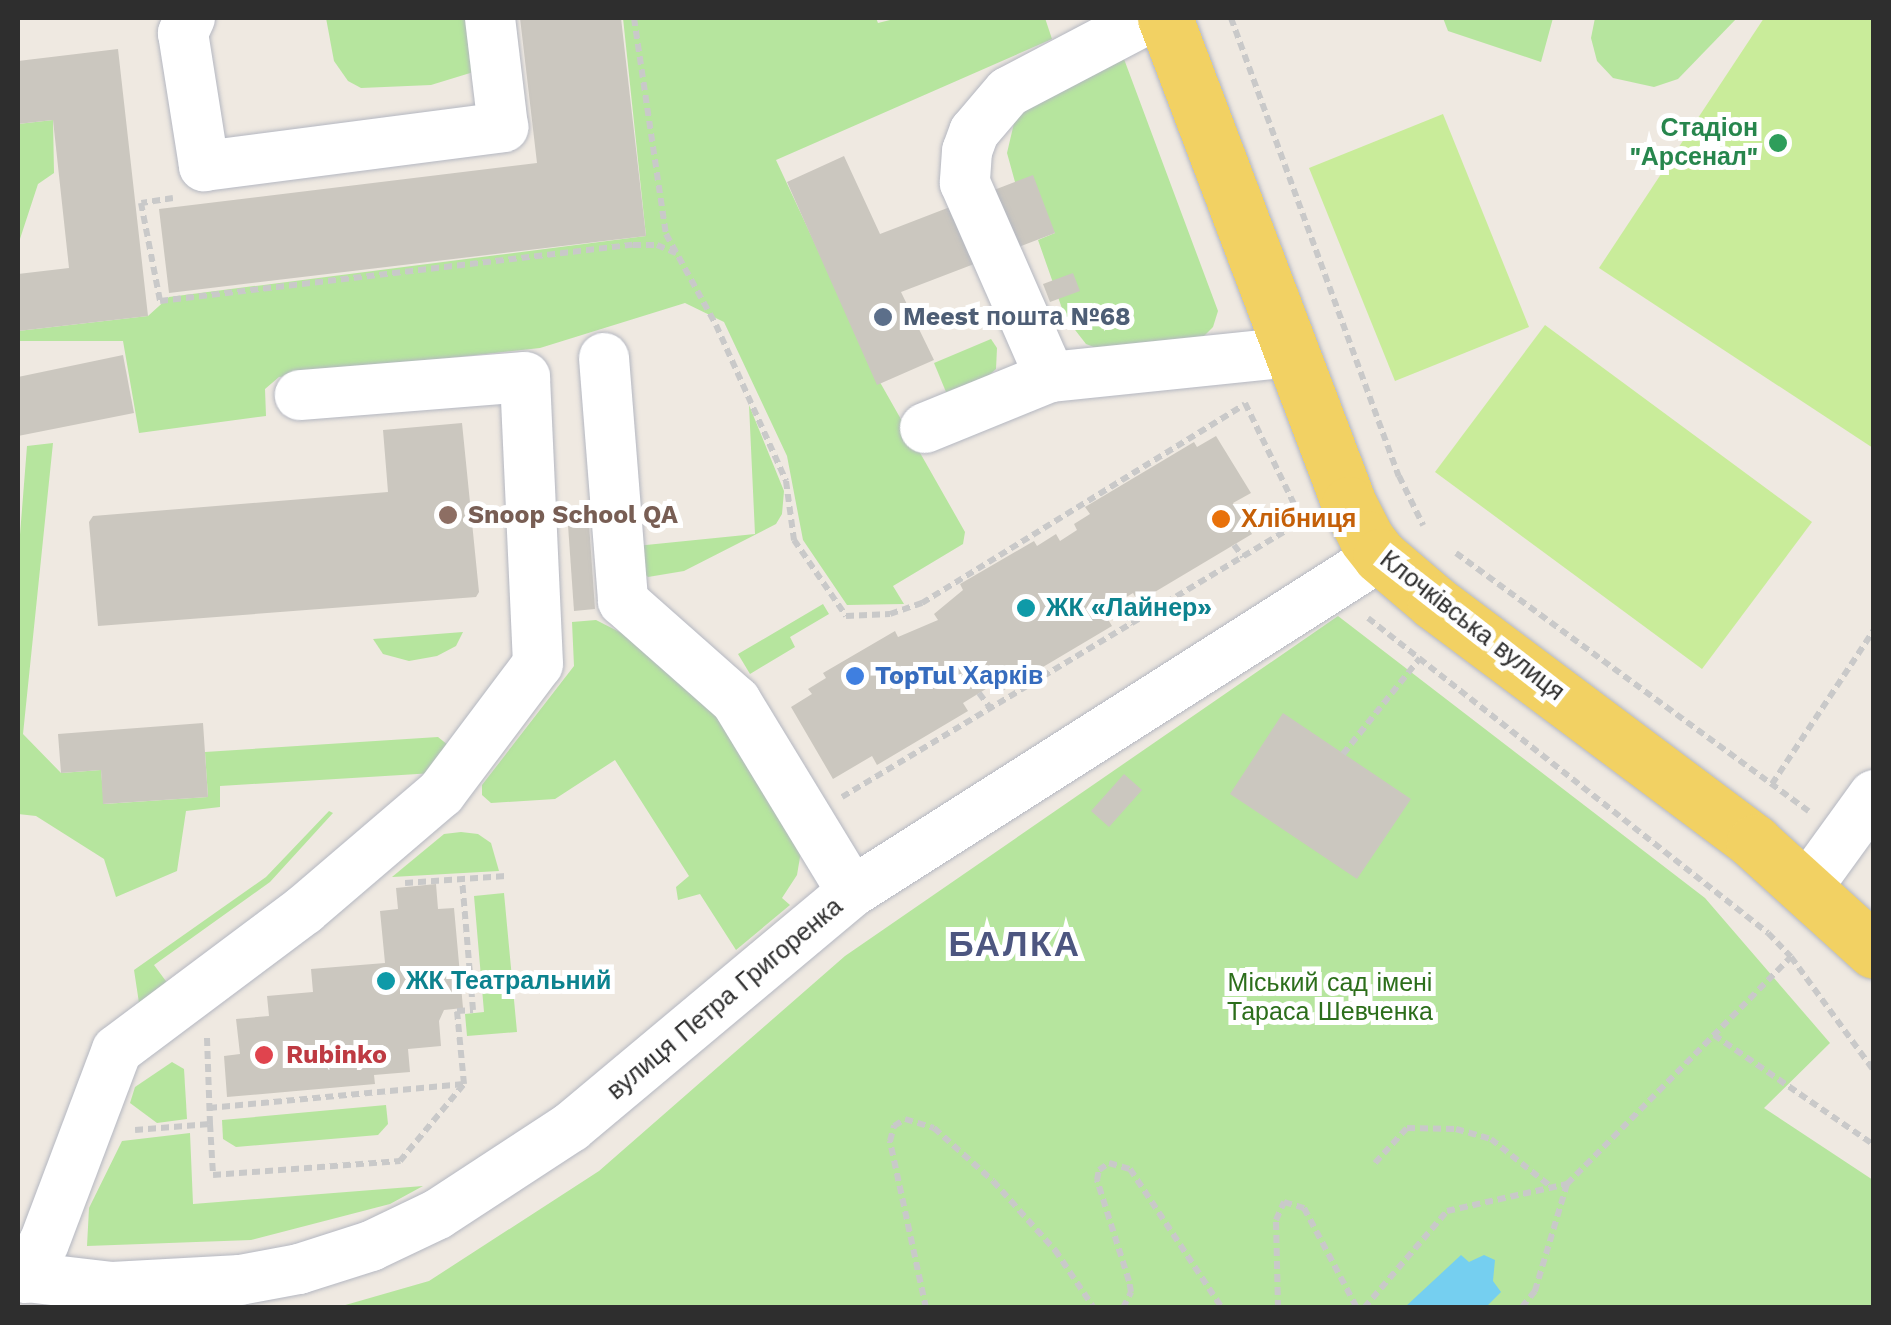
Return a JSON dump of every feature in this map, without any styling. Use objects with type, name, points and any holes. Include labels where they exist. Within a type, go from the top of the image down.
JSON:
[{"type":"main road","name":"Клочківська вулиця","points":[[1166,18],[1357,524],[1380,556],[1435,603],[1754,842],[1874,950]]},
{"type":"street","points":[[190,18],[183,33],[204,166],[503,126],[490,18]]},
{"type":"street","points":[[1050,376],[966,183],[967,151],[985,116],[1008,92],[1149,18]]},
{"type":"street","points":[[924,428],[1050,376],[1290,352]]},
{"type":"street","points":[[604,358],[623,601],[736,701],[852,892]]},
{"type":"street","points":[[21,1277],[44,1242],[117,1050],[304,910],[441,793],[538,664],[525,377],[300,395]]},
{"type":"street","name":"вулиця Петра Григоренка","points":[[21,1277],[112,1286],[240,1280],[298,1270],[371,1246],[454,1204],[571,1127],[852,892],[1380,556]]},
{"type":"street","points":[[1806,889],[1874,794]]},
{"type":"path","points":[[634,18],[666,234],[716,326],[786,481],[794,540],[846,616],[890,614],[922,604],[1246,404]]},
{"type":"path","points":[[1231,18],[1399,476],[1419,522],[1430,531]]},
{"type":"path","points":[[190,196],[141,202],[160,301],[633,245],[657,245],[677,254]]},
{"type":"path","points":[[828,805],[1302,520]]},
{"type":"path","points":[[1234,545],[1243,557]]},
{"type":"path","points":[[1450,549],[1818,818]]},
{"type":"path","points":[[1118,602],[1133,624]]},
{"type":"path","points":[[1772,784],[1874,630]]},
{"type":"path","points":[[1343,754],[1420,658]]},
{"type":"path","points":[[979,694],[991,710]]},
{"type":"path","points":[[386,884],[506,876]]},
{"type":"path","points":[[207,1028],[214,1174],[400,1161],[464,1084],[457,1012],[473,1010],[462,879]]},
{"type":"path","points":[[1521,1308],[1535,1290],[1567,1184],[1792,957]]},
{"type":"path","points":[[1714,1035],[1874,1145]]},
{"type":"path","points":[[209,1108],[464,1084]]},
{"type":"path","points":[[926,1308],[890,1141],[894,1126],[905,1120],[934,1128],[993,1181],[1055,1250],[1094,1308]]},
{"type":"path","points":[[128,1131],[210,1124]]},
{"type":"path","points":[[1376,1163],[1406,1128],[1456,1129],[1491,1139],[1551,1187]]},
{"type":"path","points":[[1122,1308],[1131,1292],[1096,1180],[1098,1170],[1109,1163],[1130,1169],[1222,1308]]},
{"type":"path","points":[[1278,1308],[1278,1209],[1284,1202],[1304,1208],[1360,1308],[1447,1212],[1567,1184]]},
{"type":"green space","points":[[326,18],[485,18],[480,70],[431,85],[361,88],[348,81],[334,61]]},
{"type":"green space","points":[[623,18],[876,18],[878,23],[898,18],[1045,18],[1052,39],[776,160],[877,377],[965,532],[963,544],[893,586],[904,604],[847,605],[803,540],[787,456],[724,322],[685,303],[540,348],[279,377],[265,389],[266,416],[139,433],[123,341],[18,341],[18,331],[148,316],[169,297],[646,236]]},
{"type":"green space","points":[[1443,18],[1553,18],[1541,62],[1448,31]]},
{"type":"green space","points":[[1595,18],[1737,18],[1678,79],[1654,87],[1613,78],[1597,61],[1591,38]]},
{"type":"green space","name":"Стадіон \"Арсенал\"","points":[[1764,18],[1873,18],[1873,448],[1599,268]]},
{"type":"green space","points":[[1112,54],[1124,59],[1218,311],[1213,327],[1199,341],[1109,353],[1086,344],[1065,317],[1038,240],[1055,233],[1015,182],[1007,153],[1014,123],[1033,95]]},
{"type":"green space","points":[[1443,114],[1529,327],[1395,381],[1309,168]]},
{"type":"green space","points":[[53,120],[54,173],[38,184],[18,245],[18,124]]},
{"type":"green space","points":[[1545,325],[1812,522],[1702,669],[1435,472]]},
{"type":"green space","points":[[991,339],[997,348],[996,369],[986,378],[946,392],[934,363]]},
{"type":"green space","points":[[749,405],[784,491],[782,514],[776,524],[684,571],[648,577],[642,572],[636,546],[755,534]]},
{"type":"green space","points":[[53,443],[23,734],[61,773],[101,770],[104,804],[208,797],[205,752],[438,737],[448,745],[434,773],[220,786],[220,807],[186,811],[177,871],[116,897],[104,859],[36,816],[18,814],[18,560],[27,446]]},
{"type":"green space","points":[[823,604],[829,614],[790,637],[795,647],[750,674],[738,654]]},
{"type":"green space","name":"Міський сад імені Тараса Шевченка","points":[[1338,616],[1705,898],[1830,1043],[1764,1108],[1873,1180],[1873,1307],[335,1308],[429,1281],[599,1171],[845,956]]},
{"type":"green space","points":[[596,620],[684,665],[801,851],[797,875],[782,898],[790,905],[736,950],[700,894],[678,900],[676,887],[689,876],[615,760],[555,799],[491,803],[482,795],[482,785],[574,666],[572,622]]},
{"type":"green space","points":[[463,632],[456,646],[437,656],[409,661],[383,654],[373,639]]},
{"type":"green space","points":[[329,811],[333,813],[270,882],[154,965],[174,992],[141,1016],[134,970],[266,877]]},
{"type":"green space","points":[[444,834],[478,834],[491,843],[499,871],[392,877]]},
{"type":"green space","points":[[504,893],[517,1032],[467,1036],[465,1014],[484,1012],[474,896]]},
{"type":"green space","points":[[172,1062],[184,1069],[187,1119],[157,1123],[130,1103],[135,1087]]},
{"type":"green space","points":[[386,1105],[388,1124],[378,1135],[236,1147],[223,1139],[222,1120]]},
{"type":"green space","points":[[190,1133],[193,1204],[423,1186],[390,1204],[251,1240],[87,1246],[89,1208],[122,1141]]},
{"type":"water","points":[[1461,1255],[1469,1262],[1484,1255],[1495,1260],[1493,1281],[1501,1292],[1486,1307],[1405,1307]]},
{"type":"building","points":[[520,18],[621,18],[646,236],[169,293],[159,209],[537,163]]},
{"type":"building","points":[[118,49],[148,316],[18,331],[18,274],[69,268],[53,120],[18,124],[18,61]]},
{"type":"building","points":[[844,156],[880,234],[1033,175],[1055,233],[901,292],[934,360],[877,385],[787,182]]},
{"type":"building","points":[[1073,273],[1080,291],[1050,302],[1043,284]]},
{"type":"building","points":[[123,355],[134,413],[18,436],[18,377]]},
{"type":"building","points":[[462,423],[479,592],[476,597],[98,626],[89,522],[93,516],[388,492],[383,430]]},
{"type":"building","name":"ЖК «Лайнер»","points":[[1216,436],[1251,493],[1233,503],[1252,534],[1138,602],[1133,593],[1103,611],[1112,626],[999,693],[994,684],[963,703],[968,711],[877,765],[872,756],[833,779],[791,707],[812,694],[808,689],[826,678],[823,673],[895,631],[898,637],[938,620],[934,614],[963,590],[960,584],[1034,541],[1037,546],[1056,534],[1060,541],[1077,530],[1074,524],[1090,514],[1085,507],[1194,442],[1197,447]]},
{"type":"building","points":[[589,524],[595,609],[574,611],[568,525]]},
{"type":"building","points":[[1283,713],[1411,799],[1357,879],[1230,794]]},
{"type":"building","points":[[203,723],[208,797],[103,804],[101,770],[61,773],[58,734]]},
{"type":"building","points":[[1124,774],[1142,790],[1109,827],[1091,811]]},
{"type":"building","name":"ЖК Театральний","points":[[436,884],[438,909],[454,908],[463,1008],[444,1010],[439,1021],[441,1046],[408,1049],[410,1072],[374,1075],[375,1084],[227,1097],[224,1056],[240,1054],[236,1019],[269,1016],[267,996],[313,992],[311,969],[385,963],[380,911],[398,909],[396,888]]},
{"type":"place","name":"Стадіон \"Арсенал\"","points":[[1778,143]]},
{"type":"place","name":"Meest пошта №68","points":[[883,317]]},
{"type":"place","name":"Snoop School QA","points":[[448,515]]},
{"type":"place","name":"Хлібниця","points":[[1221,519]]},
{"type":"place","name":"ЖК «Лайнер»","points":[[1026,608]]},
{"type":"place","name":"TopTul Харків","points":[[855,676]]},
{"type":"place","name":"ЖК Театральний","points":[[386,981]]},
{"type":"place","name":"Rubinko","points":[[264,1055]]},
{"type":"district","name":"БАЛКА","points":[[1015,944]]}]
